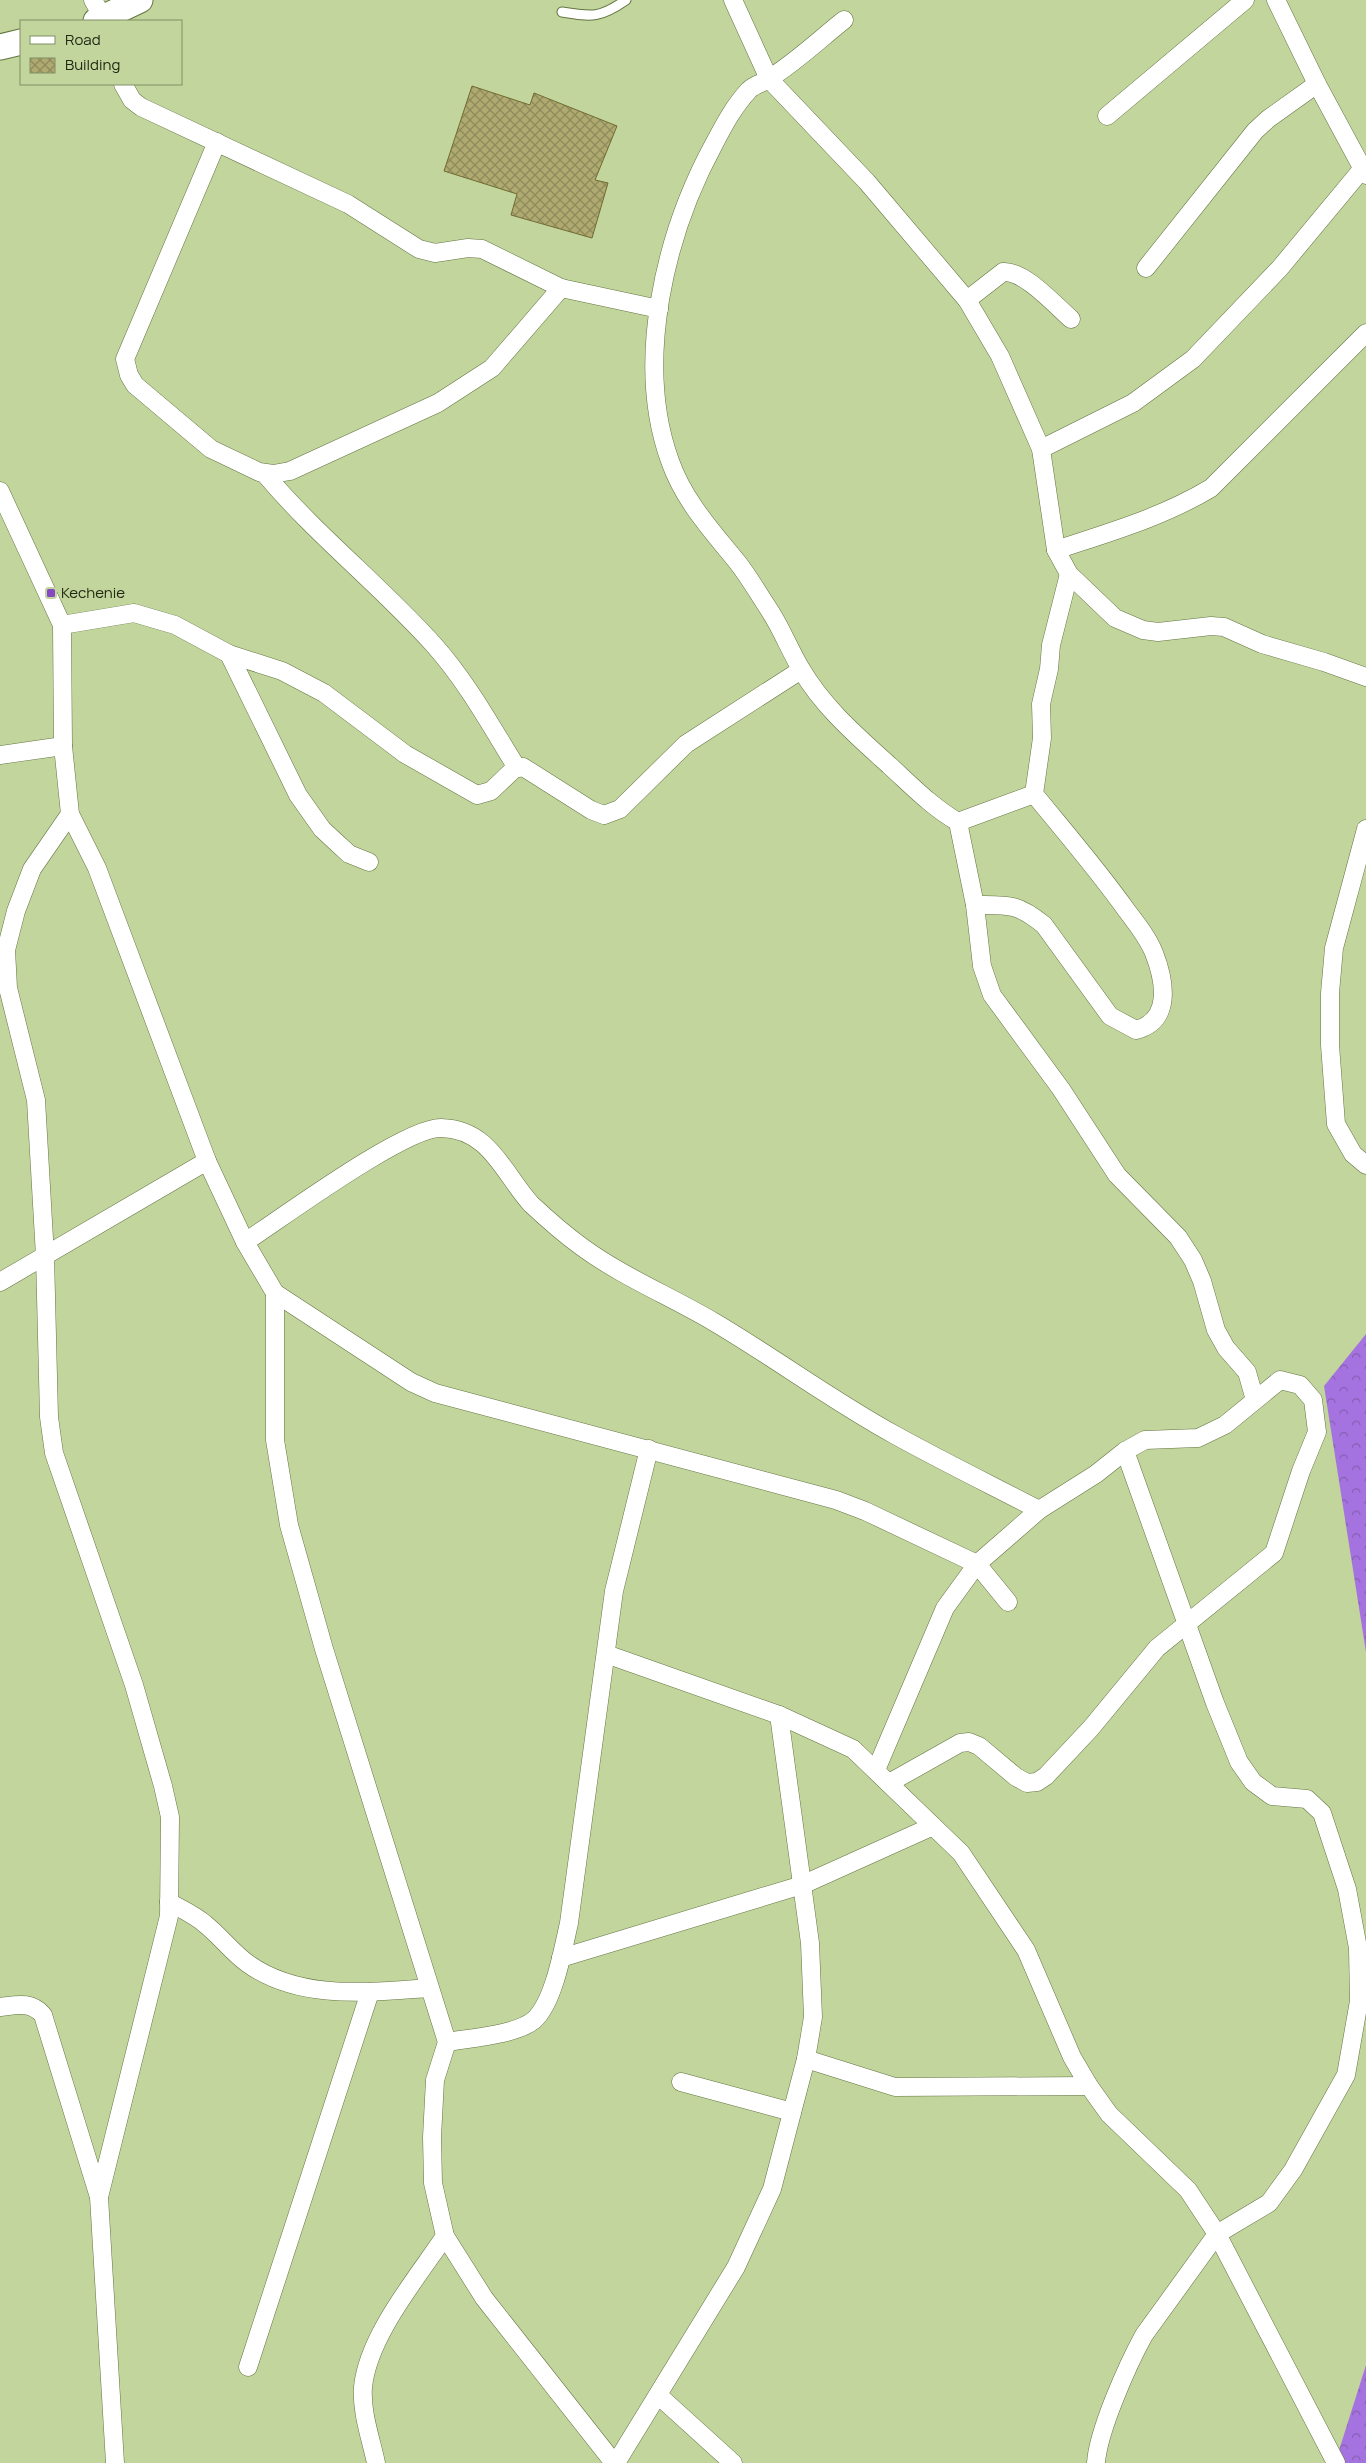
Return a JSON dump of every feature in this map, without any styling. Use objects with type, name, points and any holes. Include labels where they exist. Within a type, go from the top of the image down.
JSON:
[{"type":"main road","points":[[99,15],[140,0]]},
{"type":"main road","points":[[0,47],[20,42]]},
{"type":"street","points":[[733,0],[770,79],[868,182],[967,300],[1000,356],[1041,449],[1056,550],[1069,574],[1115,618],[1143,630],[1158,632],[1211,626],[1224,627],[1262,644],[1324,662],[1366,677]]},
{"type":"street","points":[[1107,116],[1245,0]]},
{"type":"street","points":[[1041,449],[1133,403],[1193,359],[1280,268],[1364,172],[1317,84],[1276,0]]},
{"type":"street","points":[[844,20],[770,79],[749,91],[730,115],[698,173],[677,232],[663,287],[660,308],[654,381],[656,410],[670,462],[704,524],[739,565],[770,611],[801,670],[829,708],[850,730],[937,809],[958,822],[975,905],[982,966],[992,996],[1061,1089],[1117,1175],[1178,1237],[1188,1252],[1202,1281],[1216,1330],[1226,1348],[1247,1372],[1254,1400]]},
{"type":"street","points":[[1146,268],[1255,131],[1268,119],[1317,84]]},
{"type":"street","points":[[124,85],[132,100],[141,107],[348,204],[419,249],[435,253],[468,248],[482,249],[561,288],[660,308]]},
{"type":"street","points":[[217,142],[125,359],[128,375],[135,385],[211,449],[264,473],[299,513],[446,658],[469,689],[517,768]]},
{"type":"street","points":[[967,300],[1003,272],[1010,271],[1021,276],[1071,318]]},
{"type":"street","points":[[264,473],[290,471],[458,392],[492,368],[561,288]]},
{"type":"street","points":[[1056,550],[1132,525],[1187,502],[1212,488],[1304,392],[1366,333]]},
{"type":"street","points":[[0,491],[62,626],[64,746],[70,814],[97,868],[207,1162],[245,1242],[275,1293],[411,1382],[435,1393],[836,1500],[978,1564],[1008,1602]]},
{"type":"street","points":[[975,905],[1013,905],[1030,914],[1044,925],[1110,1016],[1136,1030],[1148,1027],[1154,1022],[1160,1012],[1163,991],[1154,953],[1117,897],[1034,794],[1042,738],[1041,704],[1049,669],[1051,645],[1069,574]]},
{"type":"street","points":[[62,626],[134,613],[175,625],[229,654],[282,671],[324,693],[405,754],[477,795],[498,787],[517,768],[523,767],[591,810],[604,815],[612,814],[620,809],[686,744],[801,670]]},
{"type":"street","points":[[229,654],[298,795],[322,828],[337,844],[350,854],[369,862]]},
{"type":"street","points":[[0,755],[64,746]]},
{"type":"street","points":[[958,822],[1034,794]]},
{"type":"street","points":[[70,814],[32,869],[16,911],[6,950],[8,988],[36,1100],[45,1256],[50,1417],[54,1453],[134,1685],[170,1817],[169,1909],[99,2197]]},
{"type":"street","points":[[1366,829],[1334,948],[1330,1002],[1330,1045],[1336,1124],[1353,1154],[1366,1165]]},
{"type":"street","points":[[245,1242],[382,1151],[424,1131],[438,1127],[460,1129],[479,1140],[494,1153],[531,1203],[567,1236],[607,1265],[712,1320],[894,1434],[1039,1510]]},
{"type":"street","points":[[0,1282],[207,1162]]},
{"type":"street","points":[[275,1293],[275,1440],[289,1525],[324,1649],[447,2042],[435,2080],[432,2137],[433,2183],[445,2236],[484,2298],[615,2463],[736,2267],[772,2189],[806,2059],[813,2017],[810,1943],[779,1715]]},
{"type":"street","points":[[876,1770],[945,1608],[978,1564],[1039,1510],[1096,1474],[1125,1451],[1145,1440],[1198,1438],[1225,1425],[1280,1380],[1300,1385],[1313,1400],[1317,1432],[1301,1471],[1274,1553],[1157,1648],[1091,1728],[1046,1776],[1037,1782],[1026,1783],[979,1746],[969,1742],[960,1743],[889,1783]]},
{"type":"street","points":[[447,2042],[510,2031],[534,2020],[550,1995],[569,1922],[614,1591],[650,1449]]},
{"type":"street","points":[[1096,2463],[1099,2442],[1134,2353],[1144,2335],[1217,2234],[1269,2203],[1293,2170],[1346,2075],[1362,1984],[1358,1948],[1347,1889],[1322,1813],[1307,1799],[1272,1796],[1253,1782],[1239,1762],[1186,1623],[1125,1451]]},
{"type":"street","points":[[606,1654],[779,1715],[853,1749],[961,1853],[1026,1950],[1072,2057],[1089,2086],[1109,2114],[1188,2190],[1217,2234],[1336,2463]]},
{"type":"street","points":[[561,1958],[802,1885],[933,1826]]},
{"type":"street","points":[[169,1909],[205,1924],[246,1962],[267,1976],[292,1985],[331,1991],[370,1992],[429,1988]]},
{"type":"street","points":[[248,2367],[370,1992]]},
{"type":"street","points":[[0,2007],[26,2004],[37,2008],[43,2015],[99,2197],[115,2463]]},
{"type":"street","points":[[806,2059],[895,2087],[1089,2086]]},
{"type":"street","points":[[682,2082],[792,2112]]},
{"type":"street","points":[[376,2463],[364,2406],[363,2386],[378,2335],[445,2236]]},
{"type":"street","points":[[658,2395],[734,2463]]},
{"type":"lane","points":[[562,12],[585,16],[602,15],[626,0]]},
{"type":"green space","points":[[1366,1334],[1366,1652],[1324,1386]]},
{"type":"green space","points":[[1366,2365],[1366,2463],[1335,2463]]},
{"type":"building","points":[[472,86],[530,105],[534,93],[617,126],[595,180],[608,183],[592,238],[511,215],[517,194],[444,171]]},
{"type":"place","name":"Kechenie","points":[[51,593]]}]
